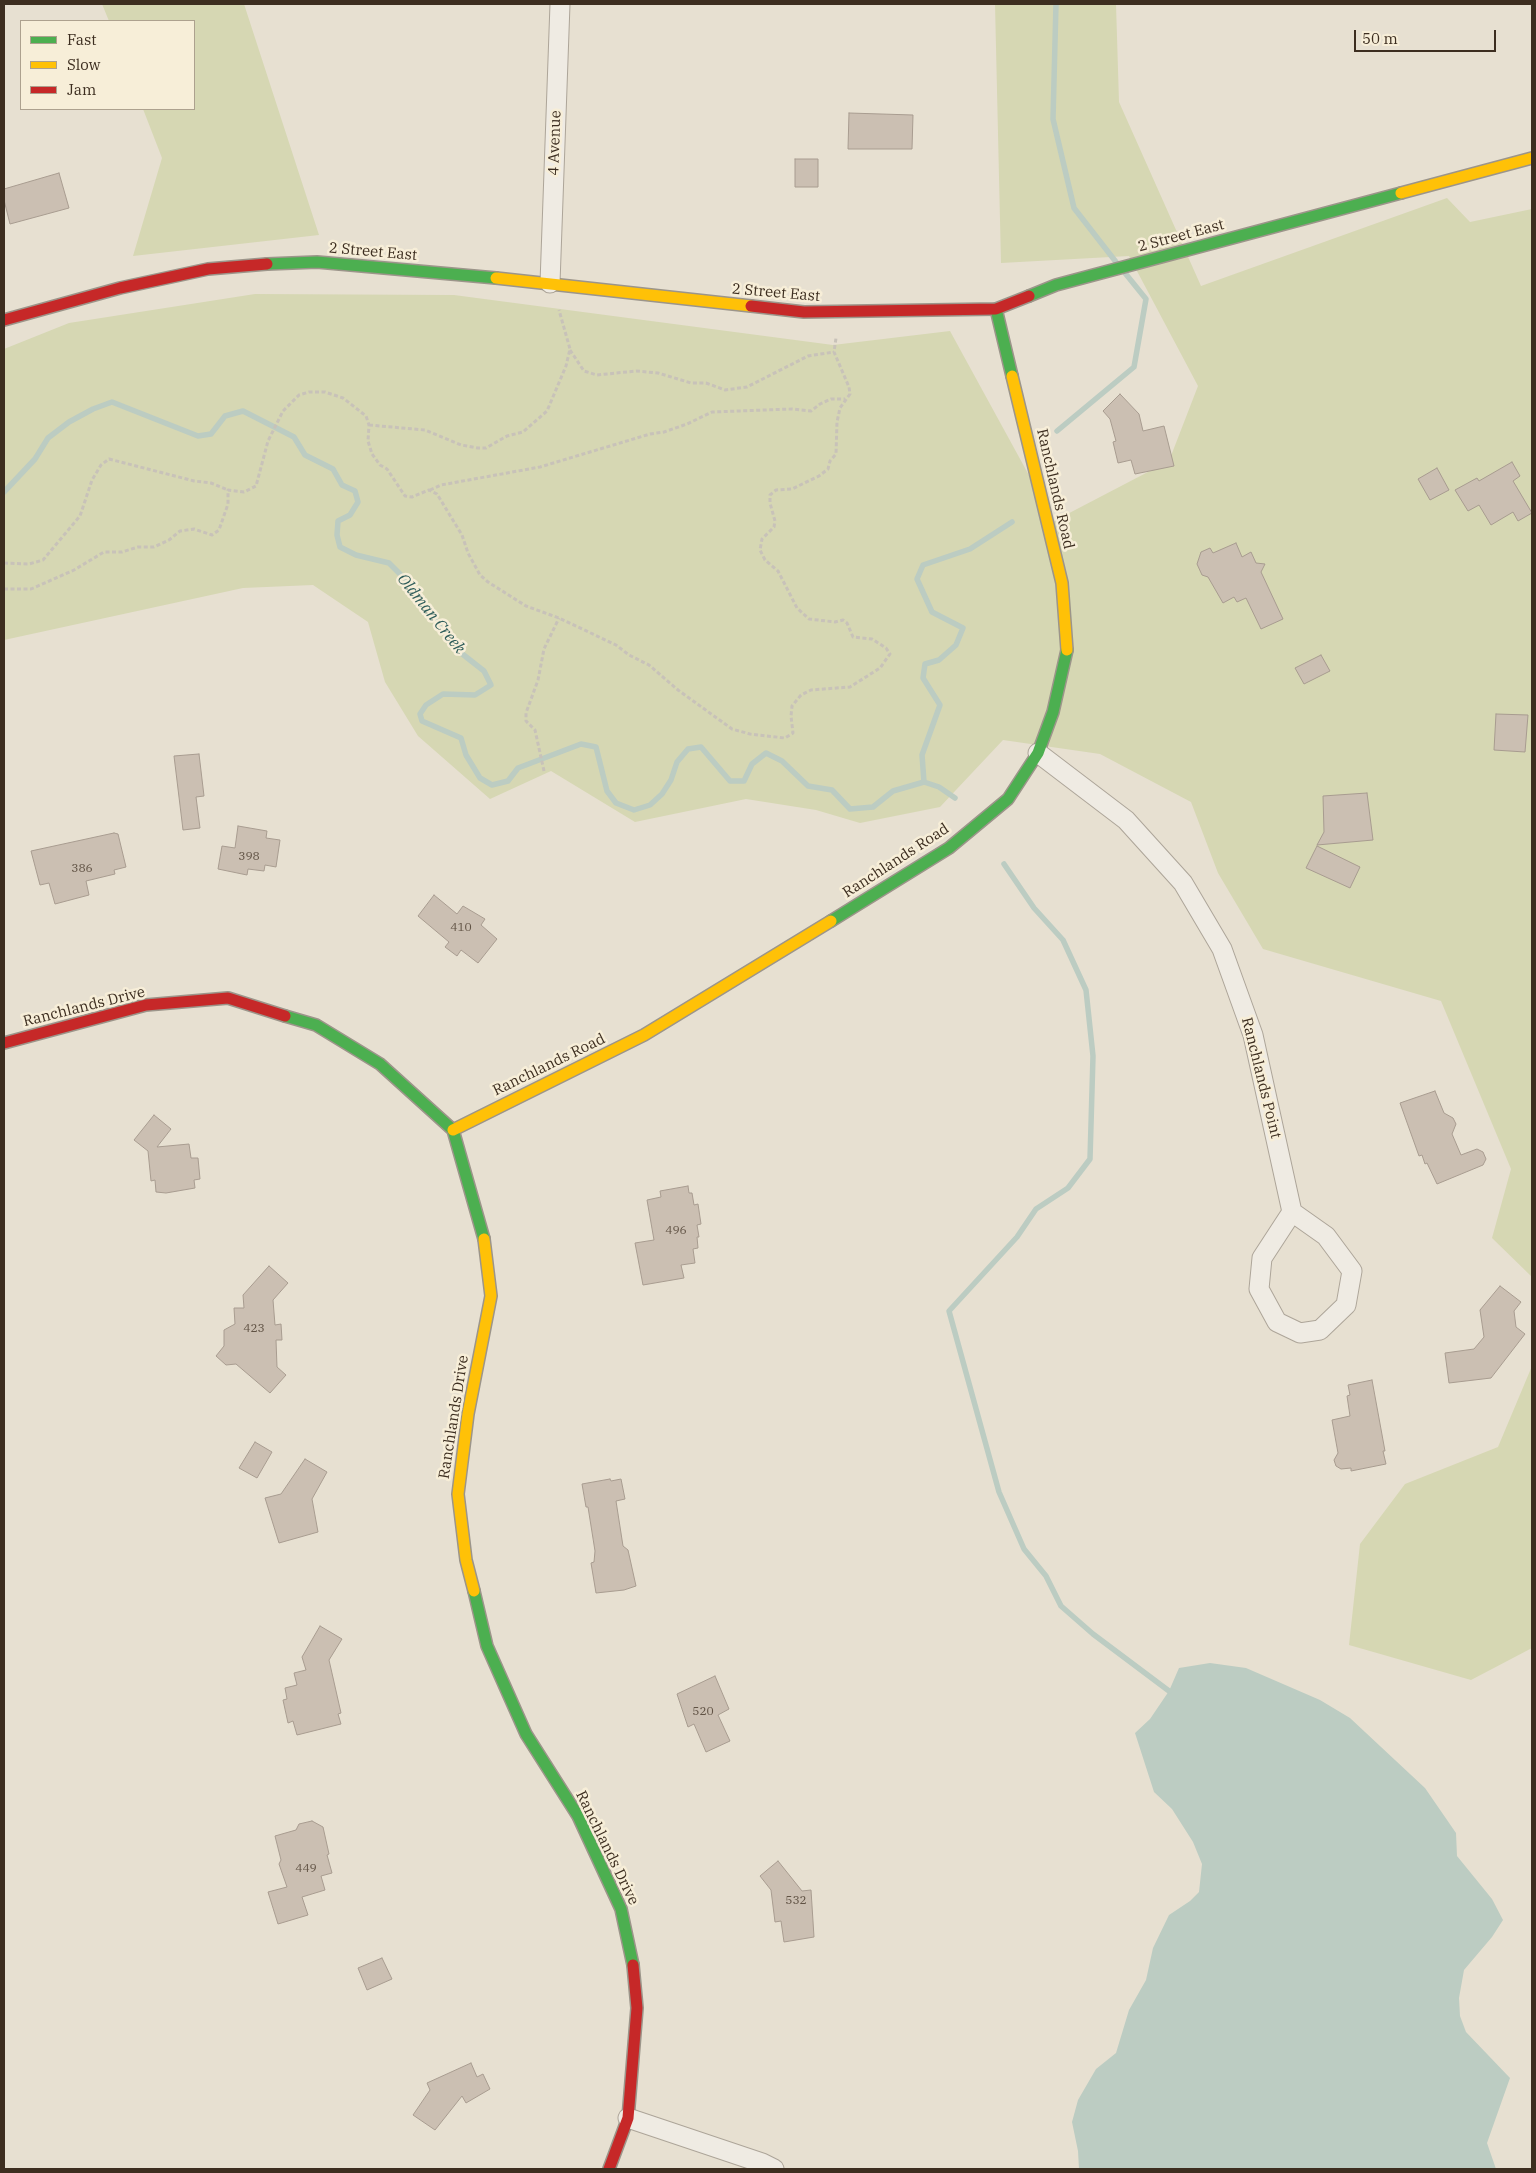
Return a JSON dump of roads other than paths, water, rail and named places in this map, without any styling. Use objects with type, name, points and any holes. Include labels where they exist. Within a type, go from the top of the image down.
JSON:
[{"type":"street","name":"4 Avenue","points":[[550,283],[560,4]]},
{"type":"street","name":"2 Street East","points":[[4,320],[120,288],[208,269],[273,263],[317,262],[550,283],[804,312],[996,309],[1056,285],[1532,158]]},
{"type":"street","name":"Ranchlands Road","points":[[453,1130],[644,1035],[949,848],[1008,799],[1038,753],[1053,712],[1066,654],[1062,583],[996,309]]},
{"type":"street","name":"Ranchlands Point","points":[[1038,753],[1126,820],[1183,883],[1222,948],[1253,1035],[1292,1212]]},
{"type":"street","name":"Ranchlands Drive","points":[[4,1043],[146,1005],[228,998],[316,1025],[380,1064],[453,1130],[474,1195],[486,1244],[491,1296],[468,1414],[458,1494],[466,1560],[487,1646],[526,1734],[578,1816],[621,1909],[633,1961],[637,2008],[628,2118],[608,2169]]},
{"type":"street","points":[[1292,1212],[1326,1236],[1352,1271],[1346,1305],[1320,1330],[1300,1333],[1277,1322],[1259,1289],[1262,1258],[1292,1212]]},
{"type":"street","points":[[628,2118],[762,2163],[774,2169]]},
{"type":"waterway","points":[[1056,4],[1053,119],[1074,208],[1116,262]]},
{"type":"waterway","points":[[1057,431],[1134,367],[1146,299],[1125,273]]},
{"type":"waterway","name":"Oldman Creek","points":[[4,492],[35,459],[48,438],[69,422],[93,409],[112,402],[198,436],[211,434],[225,416],[243,411],[294,437],[305,455],[333,469],[342,485],[355,491],[358,502],[350,515],[338,521],[337,535],[340,547],[356,555],[389,563],[406,580],[456,649],[484,671],[491,685],[475,695],[443,694],[426,705],[420,714],[422,721],[461,738],[466,755],[480,778],[492,785],[508,781],[518,768],[581,744],[596,747],[607,791],[616,803],[634,810],[650,805],[662,794],[671,780],[677,762],[688,749],[701,747],[730,781],[744,781],[752,764],[766,753],[782,761],[808,786],[832,790],[850,809],[873,807],[893,791],[924,782]]},
{"type":"waterway","points":[[924,782],[922,755],[940,705],[923,678],[925,664],[939,660],[956,645],[963,628],[932,612],[917,579],[923,565],[970,549],[1012,522]]},
{"type":"waterway","points":[[924,782],[939,787],[955,798]]},
{"type":"waterway","points":[[1004,864],[1034,908],[1063,940],[1086,990],[1093,1056],[1090,1159],[1068,1188],[1036,1209],[1017,1237],[949,1311],[999,1492],[1024,1549],[1046,1576],[1061,1606],[1093,1634],[1169,1691]]}]
